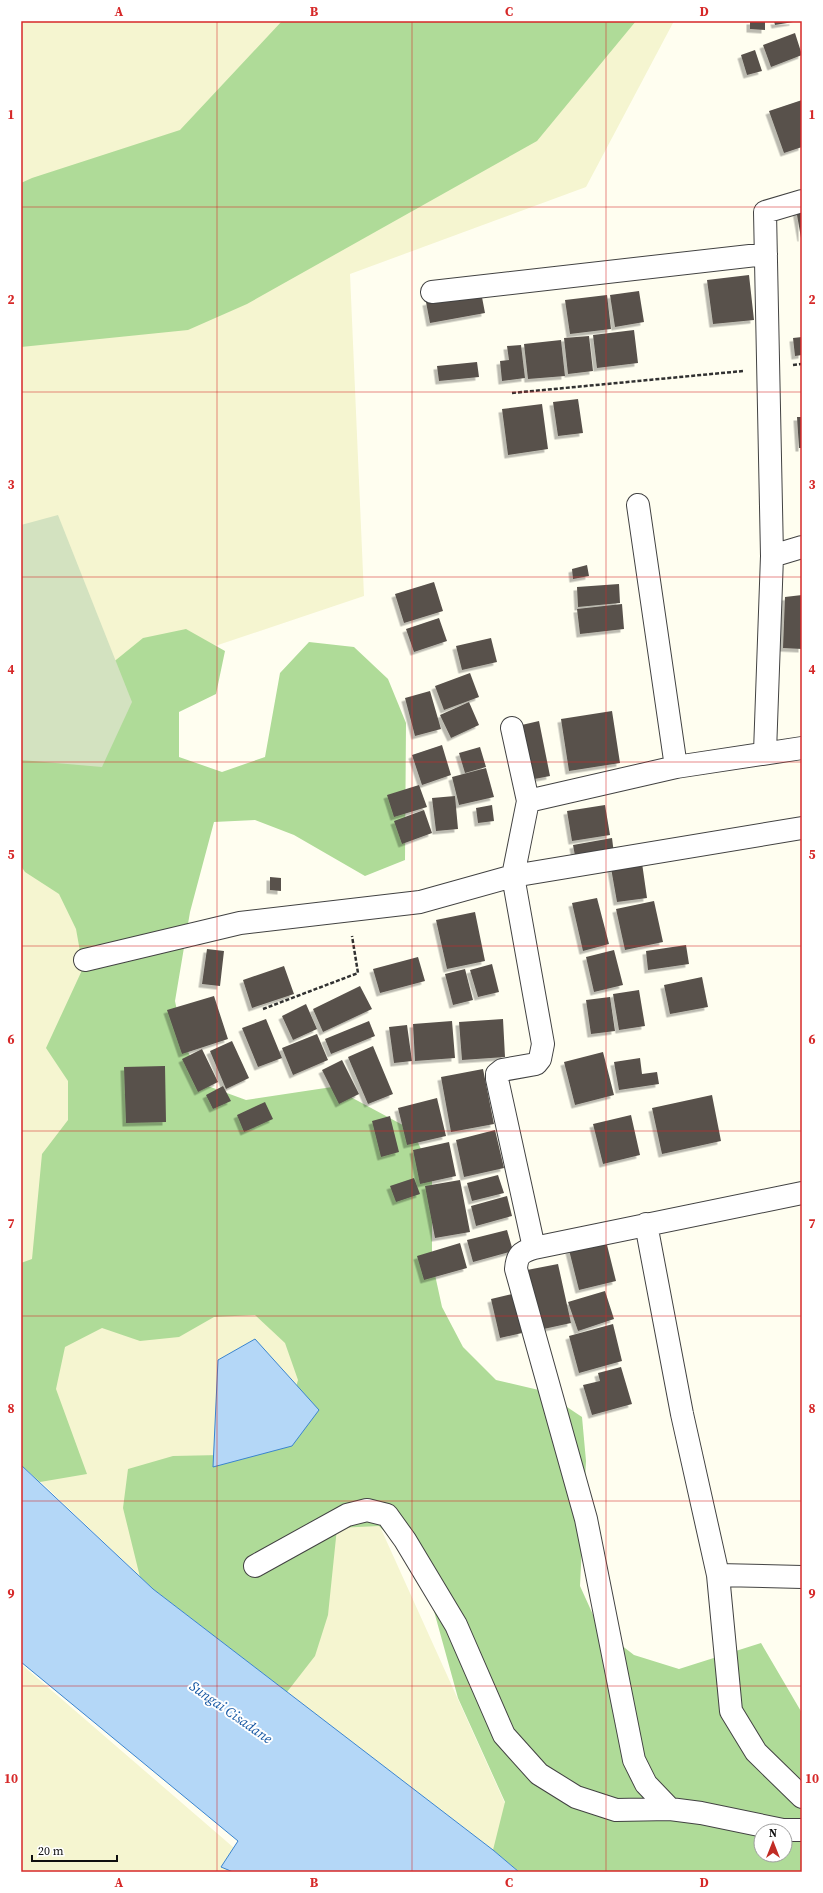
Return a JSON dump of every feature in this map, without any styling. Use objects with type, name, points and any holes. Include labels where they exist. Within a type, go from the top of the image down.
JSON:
[{"type":"street","points":[[765,752],[772,556],[765,212],[802,201]]},
{"type":"street","points":[[432,292],[766,254]]},
{"type":"street","points":[[638,505],[676,767]]},
{"type":"street","points":[[772,556],[802,547]]},
{"type":"street","points":[[512,728],[528,801],[513,876],[543,1044],[540,1059],[536,1064],[502,1070],[496,1079],[534,1248]]},
{"type":"street","points":[[528,801],[676,767],[765,752],[802,748]]},
{"type":"street","points":[[85,960],[240,923],[420,902],[513,876],[802,828]]},
{"type":"street","points":[[670,1809],[646,1784],[634,1760],[586,1519],[516,1269],[517,1259],[522,1251],[534,1248],[802,1193]]},
{"type":"street","points":[[646,1224],[682,1414],[718,1575],[731,1711],[756,1752],[802,1797]]},
{"type":"street","points":[[255,1566],[347,1515],[367,1510],[387,1515],[405,1540],[456,1625],[504,1735],[540,1774],[576,1797],[616,1810],[670,1809],[701,1812],[783,1830],[802,1830]]},
{"type":"street","points":[[718,1575],[802,1577]]},
{"type":"path","points":[[512,393],[768,369],[802,364]]},
{"type":"path","points":[[263,1010],[358,973],[352,934]]},
{"type":"green space","points":[[21,21],[674,21],[586,187],[350,274],[364,596],[21,711]]},
{"type":"green space","points":[[282,21],[636,21],[537,141],[247,304],[188,330],[21,347],[21,183],[32,178],[180,130]]},
{"type":"green space","points":[[58,515],[132,702],[102,767],[21,760],[21,525]]},
{"type":"green space","points":[[186,629],[225,651],[216,694],[179,712],[179,757],[222,772],[265,757],[280,673],[309,642],[354,647],[388,679],[406,723],[405,860],[365,876],[294,835],[255,820],[214,822],[190,912],[175,1001],[184,1044],[205,1085],[246,1100],[332,1087],[412,1130],[432,1172],[432,1261],[442,1307],[463,1347],[496,1380],[543,1391],[582,1417],[586,1461],[580,1586],[599,1628],[634,1655],[679,1669],[761,1643],[802,1713],[802,1872],[519,1872],[493,1850],[505,1802],[458,1698],[429,1593],[406,1554],[379,1526],[337,1528],[328,1615],[315,1656],[287,1692],[153,1589],[140,1577],[123,1508],[128,1469],[173,1456],[263,1454],[287,1419],[298,1380],[285,1343],[255,1315],[214,1317],[179,1337],[140,1341],[102,1328],[65,1347],[56,1389],[87,1474],[40,1482],[21,1465],[21,1263],[32,1259],[42,1154],[68,1120],[68,1081],[46,1048],[83,968],[76,929],[59,894],[25,872],[21,866],[21,737],[143,638]]},
{"type":"green space","points":[[21,824],[232,1199],[536,1872],[519,1872],[493,1850],[153,1589],[21,1463]]},
{"type":"green space","points":[[21,1664],[248,1860],[271,1872],[21,1872]]},
{"type":"water","points":[[255,1339],[319,1410],[292,1446],[213,1467],[218,1360]]},
{"type":"water","name":"Sungai Cisadane","points":[[21,1465],[153,1589],[493,1850],[519,1872],[233,1872],[221,1867],[238,1841],[21,1662]]},
{"type":"building","points":[[750,21],[765,21],[765,30],[750,29]]},
{"type":"building","points":[[774,21],[793,21],[793,22],[775,25]]},
{"type":"building","points":[[795,33],[802,55],[771,67],[763,45]]},
{"type":"building","points":[[755,50],[762,71],[747,75],[741,55]]},
{"type":"building","points":[[802,100],[802,147],[784,153],[769,111]]},
{"type":"building","points":[[802,208],[802,238],[801,238],[796,209]]},
{"type":"building","points":[[749,275],[754,320],[713,324],[707,280]]},
{"type":"building","points":[[639,291],[644,322],[615,327],[610,295]]},
{"type":"building","points":[[481,292],[485,313],[430,323],[426,302]]},
{"type":"building","points":[[607,295],[611,329],[570,334],[565,300]]},
{"type":"building","points":[[634,330],[638,363],[597,368],[593,335]]},
{"type":"building","points":[[589,336],[593,371],[568,374],[564,338]]},
{"type":"building","points":[[802,337],[802,355],[795,356],[793,338]]},
{"type":"building","points":[[561,340],[565,376],[528,379],[524,344]]},
{"type":"building","points":[[521,345],[525,378],[502,381],[500,361],[509,360],[507,346]]},
{"type":"building","points":[[477,362],[479,377],[439,381],[437,366]]},
{"type":"building","points":[[578,399],[583,433],[558,436],[553,402]]},
{"type":"building","points":[[542,404],[548,449],[508,455],[502,409]]},
{"type":"building","points":[[797,417],[802,417],[802,448],[799,448]]},
{"type":"building","points":[[587,565],[589,576],[573,579],[572,569]]},
{"type":"building","points":[[434,582],[443,611],[404,623],[395,594]]},
{"type":"building","points":[[619,584],[620,603],[578,607],[577,587]]},
{"type":"building","points":[[802,595],[802,649],[783,648],[785,597]]},
{"type":"building","points":[[622,604],[624,629],[580,634],[577,609]]},
{"type":"building","points":[[439,618],[447,641],[414,652],[406,629]]},
{"type":"building","points":[[491,638],[497,662],[462,670],[456,646]]},
{"type":"building","points":[[470,673],[479,697],[444,710],[435,686]]},
{"type":"building","points":[[430,691],[441,729],[415,736],[405,698]]},
{"type":"building","points":[[469,702],[479,725],[451,738],[440,715]]},
{"type":"building","points":[[612,711],[620,763],[569,771],[561,719]]},
{"type":"building","points":[[539,721],[550,776],[524,781],[513,727]]},
{"type":"building","points":[[442,745],[451,775],[422,785],[412,755]]},
{"type":"building","points":[[480,747],[486,767],[465,773],[459,753]]},
{"type":"building","points":[[486,768],[494,797],[459,805],[452,777]]},
{"type":"building","points":[[419,785],[427,807],[394,817],[387,795]]},
{"type":"building","points":[[455,796],[458,829],[436,831],[432,798]]},
{"type":"building","points":[[492,805],[494,821],[478,823],[476,808]]},
{"type":"building","points":[[605,805],[610,835],[572,841],[567,811]]},
{"type":"building","points":[[424,810],[432,833],[402,844],[394,821]]},
{"type":"building","points":[[612,838],[614,854],[576,861],[573,845]]},
{"type":"building","points":[[642,863],[647,898],[617,902],[611,868]]},
{"type":"building","points":[[270,877],[281,878],[281,891],[270,890]]},
{"type":"building","points":[[597,898],[609,944],[583,951],[572,903]]},
{"type":"building","points":[[654,901],[663,942],[625,950],[616,909]]},
{"type":"building","points":[[475,912],[485,961],[447,969],[436,920]]},
{"type":"building","points":[[686,945],[689,964],[648,970],[646,951]]},
{"type":"building","points":[[207,949],[224,951],[220,986],[202,984]]},
{"type":"building","points":[[614,950],[623,985],[594,992],[586,957]]},
{"type":"building","points":[[418,957],[425,981],[380,993],[373,969]]},
{"type":"building","points":[[492,964],[499,992],[478,997],[470,970]]},
{"type":"building","points":[[284,966],[294,994],[252,1008],[243,980]]},
{"type":"building","points":[[465,969],[473,1000],[453,1005],[445,974]]},
{"type":"building","points":[[702,977],[708,1007],[670,1014],[664,985]]},
{"type":"building","points":[[360,986],[372,1009],[323,1032],[313,1009]]},
{"type":"building","points":[[639,990],[645,1026],[619,1030],[613,994]]},
{"type":"building","points":[[214,996],[228,1039],[182,1054],[167,1010]]},
{"type":"building","points":[[610,997],[615,1031],[591,1034],[586,1000]]},
{"type":"building","points":[[306,1004],[317,1029],[293,1040],[282,1016]]},
{"type":"building","points":[[266,1019],[282,1058],[258,1067],[242,1028]]},
{"type":"building","points":[[503,1019],[505,1057],[462,1060],[459,1022]]},
{"type":"building","points":[[369,1021],[375,1036],[331,1054],[325,1039]]},
{"type":"building","points":[[452,1021],[455,1058],[415,1061],[413,1024]]},
{"type":"building","points":[[407,1025],[412,1061],[394,1063],[389,1027]]},
{"type":"building","points":[[317,1034],[328,1060],[293,1075],[282,1048]]},
{"type":"building","points":[[232,1041],[249,1078],[226,1089],[210,1051]]},
{"type":"building","points":[[373,1046],[393,1094],[368,1104],[348,1057]]},
{"type":"building","points":[[202,1049],[218,1082],[198,1092],[182,1059]]},
{"type":"building","points":[[603,1052],[614,1095],[575,1105],[564,1062]]},
{"type":"building","points":[[640,1058],[642,1074],[657,1072],[659,1084],[619,1090],[614,1062]]},
{"type":"building","points":[[342,1060],[359,1094],[339,1104],[322,1070]]},
{"type":"building","points":[[165,1066],[166,1122],[126,1123],[124,1067]]},
{"type":"building","points":[[483,1069],[494,1124],[451,1132],[441,1077]]},
{"type":"building","points":[[223,1086],[231,1101],[213,1109],[206,1095]]},
{"type":"building","points":[[712,1095],[721,1141],[662,1154],[652,1108]]},
{"type":"building","points":[[437,1098],[446,1136],[407,1145],[398,1108]]},
{"type":"building","points":[[265,1102],[273,1119],[244,1132],[237,1115]]},
{"type":"building","points":[[631,1115],[640,1155],[603,1164],[593,1124]]},
{"type":"building","points":[[390,1116],[399,1152],[381,1157],[372,1121]]},
{"type":"building","points":[[495,1130],[504,1168],[464,1177],[456,1140]]},
{"type":"building","points":[[449,1142],[456,1176],[420,1184],[413,1150]]},
{"type":"building","points":[[498,1175],[504,1193],[472,1201],[467,1183]]},
{"type":"building","points":[[414,1178],[420,1194],[396,1202],[390,1186]]},
{"type":"building","points":[[460,1180],[470,1232],[435,1238],[425,1186]]},
{"type":"building","points":[[507,1196],[512,1216],[476,1226],[471,1206]]},
{"type":"building","points":[[507,1230],[513,1251],[473,1262],[467,1240]]},
{"type":"building","points":[[606,1241],[616,1281],[579,1290],[569,1250]]},
{"type":"building","points":[[460,1243],[467,1268],[424,1280],[417,1256]]},
{"type":"building","points":[[558,1264],[571,1323],[539,1330],[527,1270]]},
{"type":"building","points":[[605,1291],[614,1319],[578,1331],[568,1302]]},
{"type":"building","points":[[512,1294],[522,1333],[500,1338],[491,1299]]},
{"type":"building","points":[[613,1324],[622,1361],[579,1373],[569,1336]]},
{"type":"building","points":[[621,1367],[632,1404],[592,1415],[583,1385],[600,1381],[598,1373]]}]
